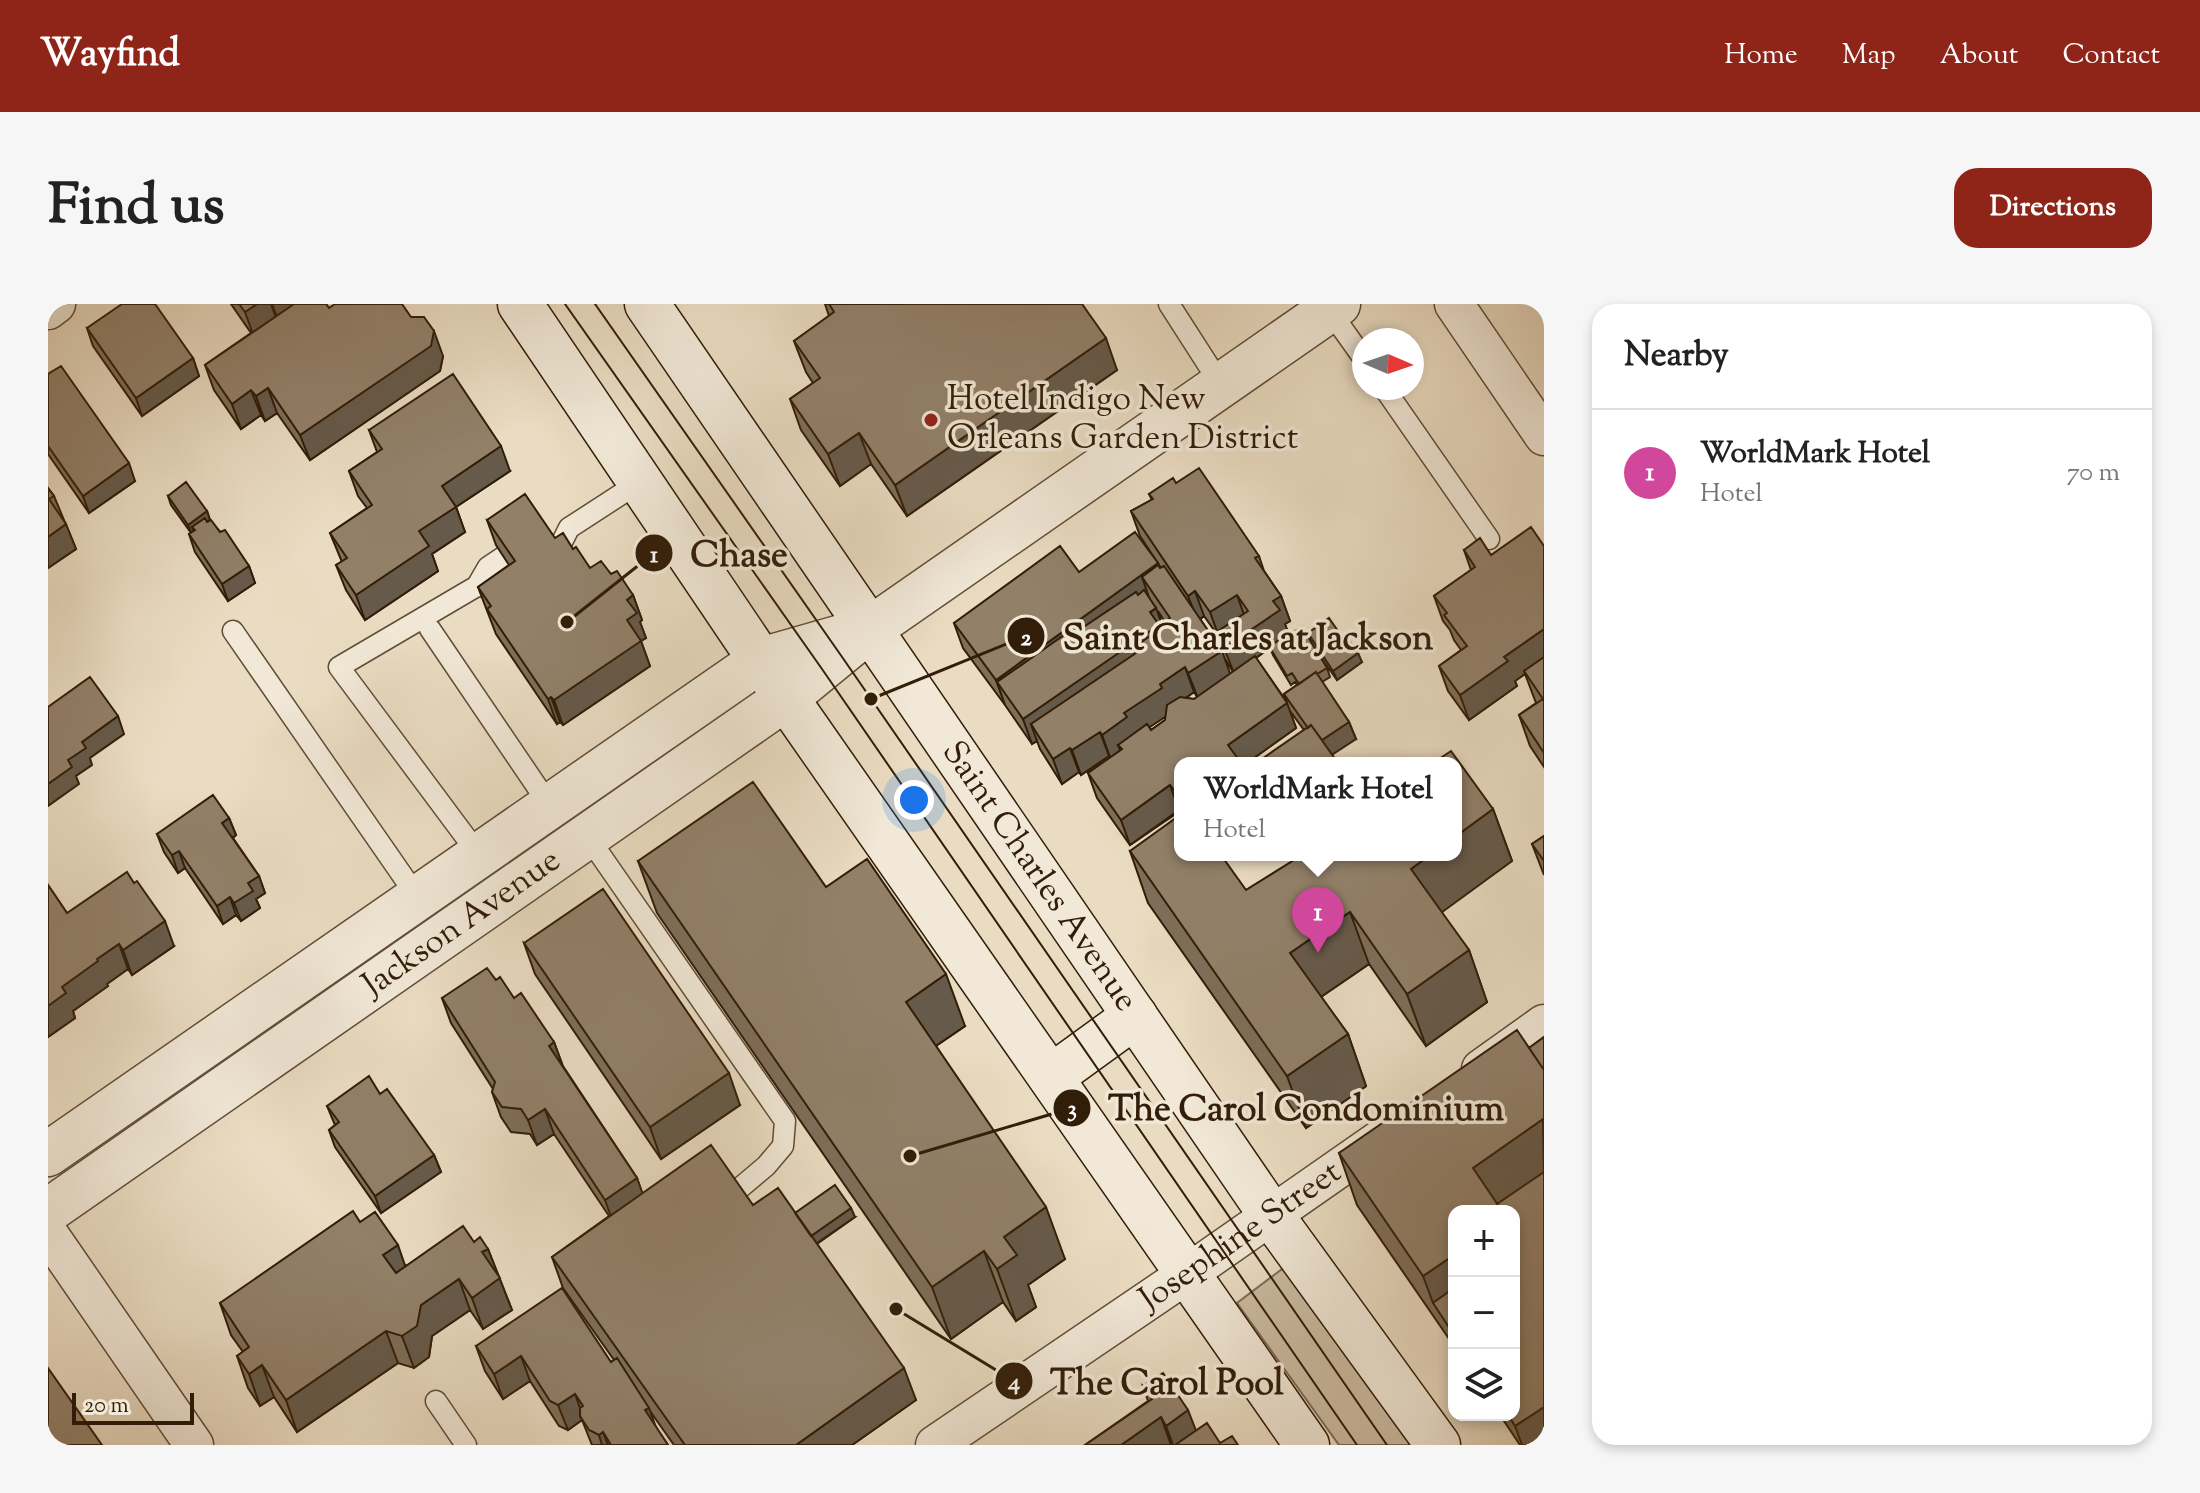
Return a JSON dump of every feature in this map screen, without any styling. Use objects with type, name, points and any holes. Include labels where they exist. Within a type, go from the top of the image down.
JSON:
[{"type":"main road","points":[[520,304],[786,698],[1307,1445]]},
{"type":"main road","name":"Saint Charles Avenue","points":[[647,304],[1271,1215],[1438,1445]]},
{"type":"main road","name":"Jackson Avenue","points":[[48,1211],[786,698],[870,629],[1331,306]]},
{"type":"main road","name":"Jackson Avenue","points":[[48,1154],[761,660],[870,629]]},
{"type":"main road","points":[[1051,1077],[1135,1016]]},
{"type":"street","points":[[48,310],[56,304]]},
{"type":"street","points":[[1454,304],[1544,436]]},
{"type":"street","points":[[1457,1085],[1544,1024]]},
{"type":"street","name":"Josephine Street","points":[[935,1445],[1407,1120]]},
{"type":"street","points":[[48,1233],[194,1445]]},
{"type":"lane","points":[[1169,304],[1221,385]]},
{"type":"lane","points":[[1331,306],[1352,340]]},
{"type":"lane","points":[[1392,400],[1489,539]]},
{"type":"lane","points":[[542,531],[569,528],[640,482]]},
{"type":"lane","points":[[557,552],[569,528]]},
{"type":"lane","points":[[479,855],[339,667],[477,586],[488,567],[503,557]]},
{"type":"lane","points":[[477,586],[502,589],[518,579]]},
{"type":"lane","points":[[430,629],[550,806]]},
{"type":"lane","points":[[233,631],[418,898]]},
{"type":"lane","points":[[588,837],[785,1121],[783,1146],[766,1166],[734,1193]]},
{"type":"lane","points":[[436,1401],[466,1445]]},
{"type":"shaded area","points":[[1290,1263],[1416,1445],[1339,1445],[1237,1303]]},
{"type":"building","points":[[122,304],[155,304],[193,358],[136,398],[87,328]]},
{"type":"building","points":[[239,304],[257,304],[245,312]]},
{"type":"building","points":[[294,304],[326,304],[329,308],[335,304],[402,304],[411,317],[424,317],[434,331],[431,346],[300,435],[268,388],[256,396],[251,390],[232,404],[205,365]]},
{"type":"building","name":"Hotel Indigo New Orleans Garden District","points":[[829,304],[1082,304],[1106,338],[895,485],[859,433],[828,454],[790,399],[820,378],[794,341],[834,312]]},
{"type":"building","points":[[61,366],[129,463],[83,496],[48,446],[48,374]]},
{"type":"building","points":[[453,374],[501,446],[442,486],[456,507],[419,531],[429,546],[356,595],[336,565],[347,558],[330,533],[372,505],[349,471],[382,449],[369,430]]},
{"type":"building","points":[[1199,468],[1259,556],[1255,558],[1281,596],[1273,601],[1280,610],[1224,648],[1215,633],[1248,611],[1237,595],[1210,612],[1195,591],[1188,596],[1131,511],[1153,499],[1149,494],[1173,478],[1176,483]]},
{"type":"building","points":[[186,482],[207,511],[188,525],[168,496]]},
{"type":"building","points":[[48,488],[54,496],[49,499],[66,524],[48,537]]},
{"type":"building","points":[[525,494],[555,538],[563,533],[590,568],[601,561],[611,574],[617,571],[633,595],[627,600],[637,613],[627,620],[641,641],[554,700],[551,697],[548,699],[487,609],[491,606],[478,587],[515,561],[487,520]]},
{"type":"building","points":[[205,518],[207,522],[211,520],[220,532],[225,530],[249,566],[222,584],[189,534],[195,530],[192,527]]},
{"type":"building","points":[[1531,527],[1544,546],[1544,629],[1504,657],[1508,661],[1460,695],[1439,666],[1467,646],[1434,596],[1475,567],[1464,550],[1480,538],[1491,555]]},
{"type":"building","points":[[1135,532],[1158,563],[996,680],[954,623],[1060,546],[1079,572]]},
{"type":"building","points":[[1158,565],[1160,568],[1164,566],[1222,651],[1188,673],[1185,667],[1160,684],[1162,688],[1124,713],[1127,717],[1102,735],[1100,732],[1053,759],[1031,724],[1136,653],[1133,648],[1170,618],[1142,577]]},
{"type":"building","points":[[1144,590],[1156,608],[1150,612],[1159,625],[1023,719],[997,682],[1074,628],[1076,632],[1136,592],[1138,595]]},
{"type":"building","points":[[1329,618],[1358,653],[1333,671],[1308,633]]},
{"type":"building","points":[[1302,627],[1327,668],[1299,684],[1292,673],[1287,676],[1269,646]]},
{"type":"building","points":[[1255,656],[1287,703],[1228,745],[1237,757],[1174,757],[1174,790],[1170,785],[1121,820],[1088,773],[1122,749],[1118,745],[1147,724],[1151,730],[1165,720],[1167,705],[1180,697],[1194,699]]},
{"type":"building","points":[[1544,657],[1544,753],[1519,715],[1543,699],[1524,671]]},
{"type":"building","points":[[1316,672],[1349,722],[1322,740],[1311,725],[1308,728],[1284,694]]},
{"type":"building","points":[[90,677],[118,716],[82,742],[86,748],[68,760],[72,767],[48,784],[48,707]]},
{"type":"building","points":[[1311,725],[1334,757],[1265,757]]},
{"type":"building","points":[[1451,751],[1455,757],[1442,757]]},
{"type":"building","points":[[1462,766],[1493,809],[1462,832]]},
{"type":"building","points":[[753,782],[826,887],[867,859],[946,974],[906,1002],[1046,1207],[1004,1237],[1017,1255],[997,1269],[984,1251],[932,1287],[638,861]]},
{"type":"building","points":[[213,795],[229,818],[222,823],[259,876],[248,883],[253,891],[234,903],[230,897],[217,906],[179,851],[172,855],[157,834]]},
{"type":"building","points":[[1174,819],[1174,861],[1225,861],[1246,890],[1292,861],[1422,861],[1411,869],[1469,950],[1407,994],[1350,912],[1290,953],[1348,1034],[1287,1076],[1130,851]]},
{"type":"building","points":[[1544,836],[1544,861],[1532,844]]},
{"type":"building","points":[[127,872],[165,921],[123,950],[119,944],[97,959],[62,987],[66,993],[48,1006],[48,885],[67,913]]},
{"type":"building","points":[[603,889],[729,1073],[650,1127],[524,943]]},
{"type":"building","points":[[487,968],[496,980],[500,977],[514,998],[521,993],[554,1042],[549,1046],[637,1178],[605,1200],[545,1109],[528,1120],[521,1109],[502,1107],[492,1092],[495,1082],[442,998]]},
{"type":"building","points":[[1517,1030],[1544,1070],[1544,1120],[1473,1168],[1498,1205],[1448,1205],[1448,1259],[1423,1276],[1339,1153]]},
{"type":"building","points":[[1544,1037],[1544,1070],[1529,1048]]},
{"type":"building","points":[[369,1076],[380,1094],[387,1089],[434,1155],[375,1196],[329,1130],[339,1122],[327,1106]]},
{"type":"building","points":[[711,1145],[753,1205],[778,1188],[904,1368],[796,1445],[685,1445],[552,1257]]},
{"type":"building","points":[[1544,1172],[1544,1407],[1515,1426],[1512,1421],[1520,1421],[1520,1205],[1497,1204]]},
{"type":"building","points":[[835,1185],[851,1208],[811,1236],[795,1213]]},
{"type":"building","points":[[353,1211],[360,1222],[375,1212],[398,1245],[383,1255],[396,1273],[463,1226],[474,1242],[480,1237],[488,1249],[482,1252],[500,1278],[472,1298],[459,1279],[421,1305],[417,1326],[402,1336],[386,1331],[286,1400],[262,1365],[249,1374],[237,1356],[249,1347],[220,1303]]},
{"type":"building","points":[[562,1288],[611,1362],[617,1358],[668,1445],[611,1445],[603,1432],[599,1435],[589,1430],[580,1416],[583,1406],[575,1394],[558,1405],[550,1401],[521,1356],[494,1374],[476,1346]]},
{"type":"building","points":[[1448,1292],[1448,1326],[1433,1303]]},
{"type":"building","points":[[48,1368],[102,1445],[48,1445]]},
{"type":"building","points":[[1163,1373],[1188,1410],[1166,1426],[1161,1417],[1121,1445],[1085,1445],[1152,1399],[1143,1386]]},
{"type":"building","points":[[1207,1423],[1220,1443],[1232,1436],[1238,1445],[1175,1445]]},
{"type":"tram line","points":[[565,304],[822,669],[1357,1445]]},
{"type":"tram line","points":[[595,304],[1387,1445]]},
{"type":"place","name":"Hotel Indigo New Orleans Garden District","points":[[931,420]]},
{"type":"place","name":"Chase","points":[[567,622]]},
{"type":"place","name":"Saint Charles at Jackson","points":[[871,699]]},
{"type":"place","name":"WorldMark Hotel","points":[[1318,953]]},
{"type":"place","name":"The Carol Condominium","points":[[910,1156]]},
{"type":"place","name":"The Carol Pool","points":[[896,1309]]}]
